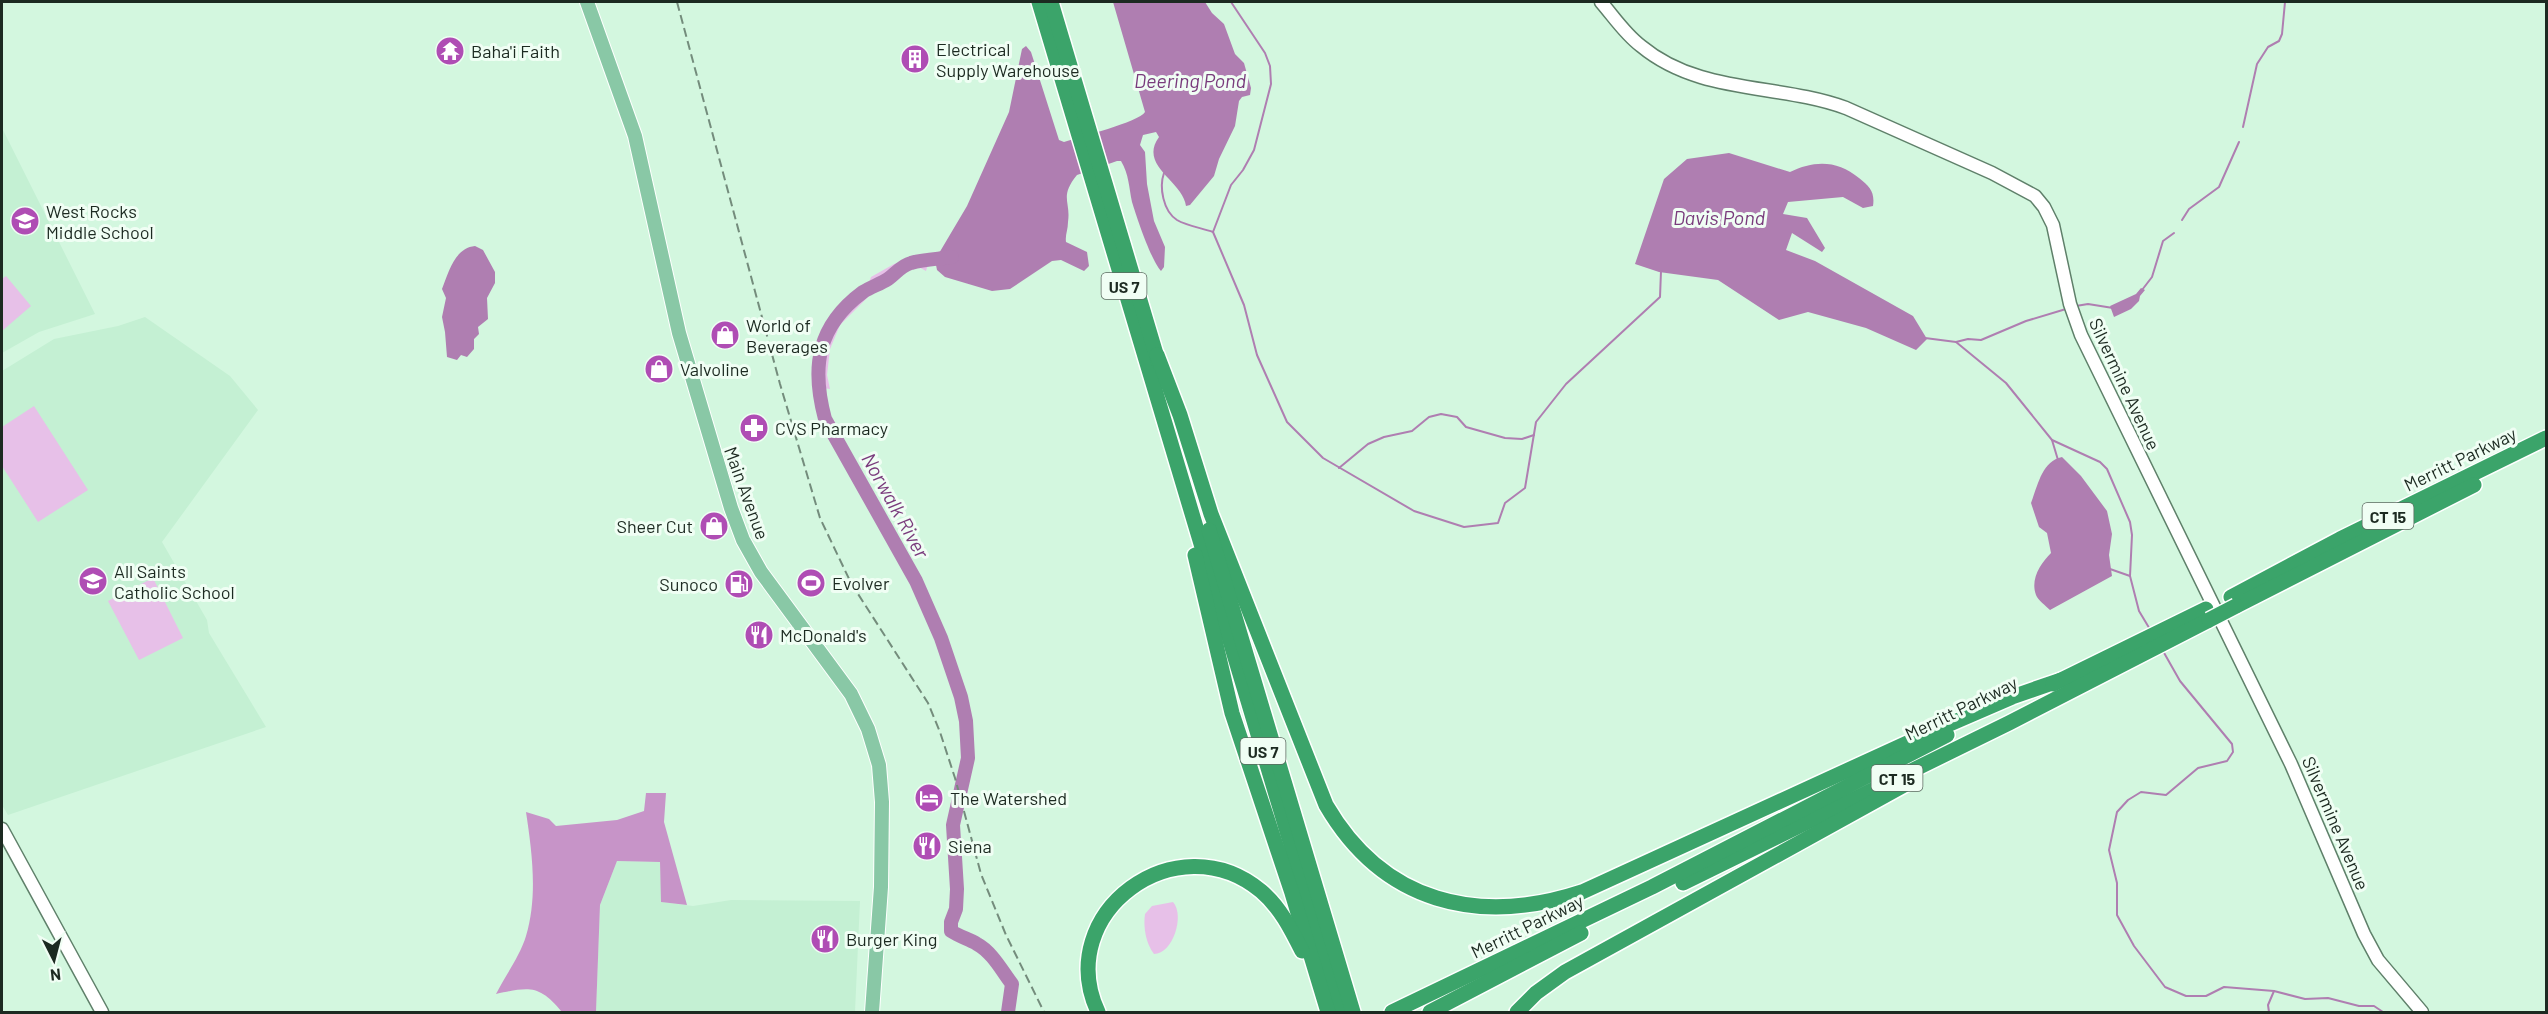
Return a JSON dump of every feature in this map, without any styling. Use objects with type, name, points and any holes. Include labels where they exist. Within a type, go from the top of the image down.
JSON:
[{"type":"highway","name":"US 7","points":[[1039,2],[1082,126],[1156,355],[1181,456]]},
{"type":"highway","name":"US 7","points":[[1052,2],[1082,126]]},
{"type":"highway","name":"US 7","points":[[1099,182],[1165,424],[1181,456]]},
{"type":"highway","name":"Merritt Parkway","points":[[2234,602],[2340,539],[2547,438]]},
{"type":"highway","name":"Merritt Parkway","points":[[1394,1011],[1625,905],[2009,723],[2133,652],[2207,614],[2547,449]]},
{"type":"highway","points":[[1181,456],[1191,490],[1232,713],[1288,883],[1326,1012]]},
{"type":"highway","points":[[1181,456],[1191,490],[1322,795],[1344,832],[1367,858],[1394,879],[1413,890],[1449,902],[1474,907],[1511,907],[1538,904],[1582,892],[1911,740],[2012,697],[2061,680]]},
{"type":"highway","name":"US 7","points":[[1191,490],[1341,1012]]},
{"type":"highway","name":"US 7","points":[[1191,490],[1353,1012]]},
{"type":"highway","name":"Merritt Parkway","points":[[1654,891],[1943,737],[2061,680],[2133,652]]},
{"type":"highway","points":[[1516,1012],[1555,978],[1864,808],[2009,723]]},
{"type":"highway","points":[[1098,1012],[1091,988],[1089,969],[1094,938],[1104,917],[1119,898],[1144,878],[1162,871],[1192,866],[1214,868],[1233,874],[1260,890],[1276,907],[1303,954],[1326,1012]]},
{"type":"highway","name":"Merritt Parkway","points":[[1430,1012],[1625,905]]},
{"type":"main road","name":"Main Avenue","points":[[588,2],[635,136],[679,333],[731,508],[743,540],[761,572],[851,694],[868,729],[879,765],[882,802],[881,886],[872,1012]]},
{"type":"street","name":"Silvermine Avenue","points":[[1601,2],[1642,47],[1681,71],[1716,82],[1836,104],[1992,173],[2028,191],[2039,200],[2053,225],[2074,318],[2121,420],[2291,764],[2364,934],[2378,960],[2422,1012]]},
{"type":"street","points":[[2,829],[102,1012]]},
{"type":"shaded area","name":"West Rocks Middle School","points":[[2,128],[95,314],[39,332],[2,353]]},
{"type":"shaded area","points":[[918,259],[928,264],[926,271],[917,266],[896,270],[876,281],[870,295],[840,325],[830,349],[827,375],[830,389],[823,388],[822,353],[827,335],[836,320],[860,295],[871,277],[894,264]]},
{"type":"shaded area","points":[[6,276],[31,306],[2,331],[2,279]]},
{"type":"shaded area","name":"All Saints Catholic School","points":[[145,317],[230,376],[258,410],[162,542],[207,620],[209,633],[266,727],[8,815],[2,805],[2,371],[54,339],[118,326]]},
{"type":"shaded area","points":[[34,406],[88,490],[38,522],[2,466],[2,427]]},
{"type":"shaded area","points":[[153,578],[183,638],[139,660],[108,601]]},
{"type":"shaded area","points":[[646,793],[666,793],[664,822],[687,905],[661,902],[660,862],[617,861],[600,905],[596,1012],[562,1012],[547,996],[533,990],[525,989],[496,994],[520,951],[530,921],[533,874],[526,812],[549,819],[556,826],[617,820],[644,811]]},
{"type":"shaded area","points":[[617,861],[660,862],[662,902],[693,906],[731,900],[860,901],[855,1012],[596,1012],[600,905]]},
{"type":"shaded area","points":[[1173,902],[1178,916],[1175,933],[1167,948],[1154,954],[1146,935],[1145,914],[1152,906]]},
{"type":"water","name":"Deering Pond","points":[[1113,2],[1205,2],[1212,13],[1224,24],[1235,54],[1244,63],[1251,88],[1250,95],[1242,97],[1239,101],[1235,126],[1219,159],[1214,176],[1190,205],[1186,206],[1178,189],[1158,165],[1154,156],[1154,147],[1159,137],[1156,132],[1143,135],[1140,145],[1145,152],[1147,184],[1154,221],[1165,247],[1164,267],[1161,271],[1149,249],[1132,202],[1126,171],[1121,161],[1117,161],[1077,175],[1068,189],[1069,215],[1066,242],[1087,252],[1089,266],[1084,271],[1061,260],[1052,261],[1010,289],[992,291],[945,277],[937,270],[935,260],[967,206],[1009,112],[1022,49],[1026,46],[1031,52],[1059,140],[1064,142],[1108,129],[1132,120],[1145,112]]},
{"type":"water","name":"Davis Pond","points":[[1729,153],[1790,172],[1808,165],[1834,165],[1851,172],[1866,184],[1872,193],[1873,206],[1863,208],[1843,197],[1788,202],[1783,214],[1807,218],[1825,248],[1822,252],[1792,233],[1786,250],[1815,261],[1913,316],[1927,339],[1916,350],[1866,328],[1808,312],[1779,320],[1718,280],[1659,272],[1635,264],[1664,179],[1687,159]]},
{"type":"water","points":[[475,246],[483,250],[495,272],[495,283],[487,298],[488,319],[478,327],[479,334],[474,339],[474,349],[467,357],[461,355],[457,360],[447,357],[442,317],[446,298],[442,289],[450,268],[458,256],[462,251]]},
{"type":"water","points":[[2141,288],[2145,290],[2139,301],[2131,309],[2114,317],[2110,306],[2136,294]]},
{"type":"water","points":[[2062,457],[2081,476],[2107,511],[2112,534],[2109,555],[2112,576],[2050,610],[2036,595],[2035,577],[2051,553],[2047,533],[2039,527],[2031,503],[2045,469],[2055,459]]},
{"type":"waterway","points":[[1231,2],[1265,53],[1270,66],[1271,84],[1254,150],[1231,185],[1213,232],[1244,305],[1257,355],[1287,422],[1323,458],[1414,511],[1464,527],[1498,523],[1505,503],[1525,488],[1536,422],[1566,384],[1660,297],[1661,271]]},
{"type":"waterway","points":[[2243,127],[2257,64],[2268,47],[2279,41],[2282,34],[2285,2]]},
{"type":"waterway","points":[[2182,220],[2189,209],[2219,187],[2239,142]]},
{"type":"waterway","points":[[1164,173],[1163,198],[1172,216],[1185,224],[1213,232]]},
{"type":"waterway","points":[[2142,290],[2152,277],[2163,241],[2174,233]]},
{"type":"waterway","name":"Norwalk River","points":[[952,257],[908,264],[888,279],[863,292],[848,305],[827,333],[819,365],[819,382],[825,419],[916,581],[941,638],[961,697],[966,721],[968,758],[953,825],[957,889],[956,909],[951,922],[951,931],[982,947],[1012,984],[1008,1012]]},
{"type":"waterway","points":[[2076,306],[2088,304],[2113,308]]},
{"type":"waterway","points":[[1956,342],[1968,339],[1981,340],[2026,321],[2066,309]]},
{"type":"waterway","points":[[1925,338],[1956,342],[2006,383],[2052,440],[2100,462],[2107,469],[2130,522],[2132,535],[2130,576],[2139,611],[2151,631]]},
{"type":"waterway","points":[[1339,468],[1368,444],[1384,437],[1412,431],[1429,417],[1441,414],[1457,417],[1466,427],[1505,438],[1522,439],[1534,435]]},
{"type":"waterway","points":[[2052,440],[2058,460]]},
{"type":"waterway","points":[[2110,569],[2130,576]]},
{"type":"waterway","points":[[2163,651],[2180,681],[2232,744],[2233,752],[2227,761],[2198,768],[2166,795],[2141,792],[2128,800],[2117,812],[2109,850],[2117,883],[2117,915],[2134,946],[2165,987],[2186,996],[2206,996],[2224,987],[2274,991],[2268,1005],[2269,1012]]},
{"type":"waterway","points":[[2274,991],[2305,999],[2328,998],[2359,1006],[2374,1006],[2383,1012]]},
{"type":"railway","points":[[677,2],[780,384],[820,518],[851,583],[928,703],[955,778],[981,874],[1006,935],[1044,1012]]},
{"type":"place","name":"Baha'i Faith","points":[[450,51]]},
{"type":"place","name":"Electrical Supply Warehouse","points":[[915,59]]},
{"type":"place","name":"West Rocks Middle School","points":[[25,221]]},
{"type":"place","name":"World of Beverages","points":[[725,335]]},
{"type":"place","name":"Valvoline","points":[[659,369]]},
{"type":"place","name":"CVS Pharmacy","points":[[754,428]]},
{"type":"place","name":"Sheer Cut","points":[[714,526]]},
{"type":"place","name":"All Saints Catholic School","points":[[93,581]]},
{"type":"place","name":"Evolver","points":[[811,583]]},
{"type":"place","name":"Sunoco","points":[[739,584]]},
{"type":"place","name":"McDonald's","points":[[759,635]]},
{"type":"place","name":"The Watershed","points":[[929,798]]},
{"type":"place","name":"Siena","points":[[927,846]]},
{"type":"place","name":"Burger King","points":[[825,939]]}]
